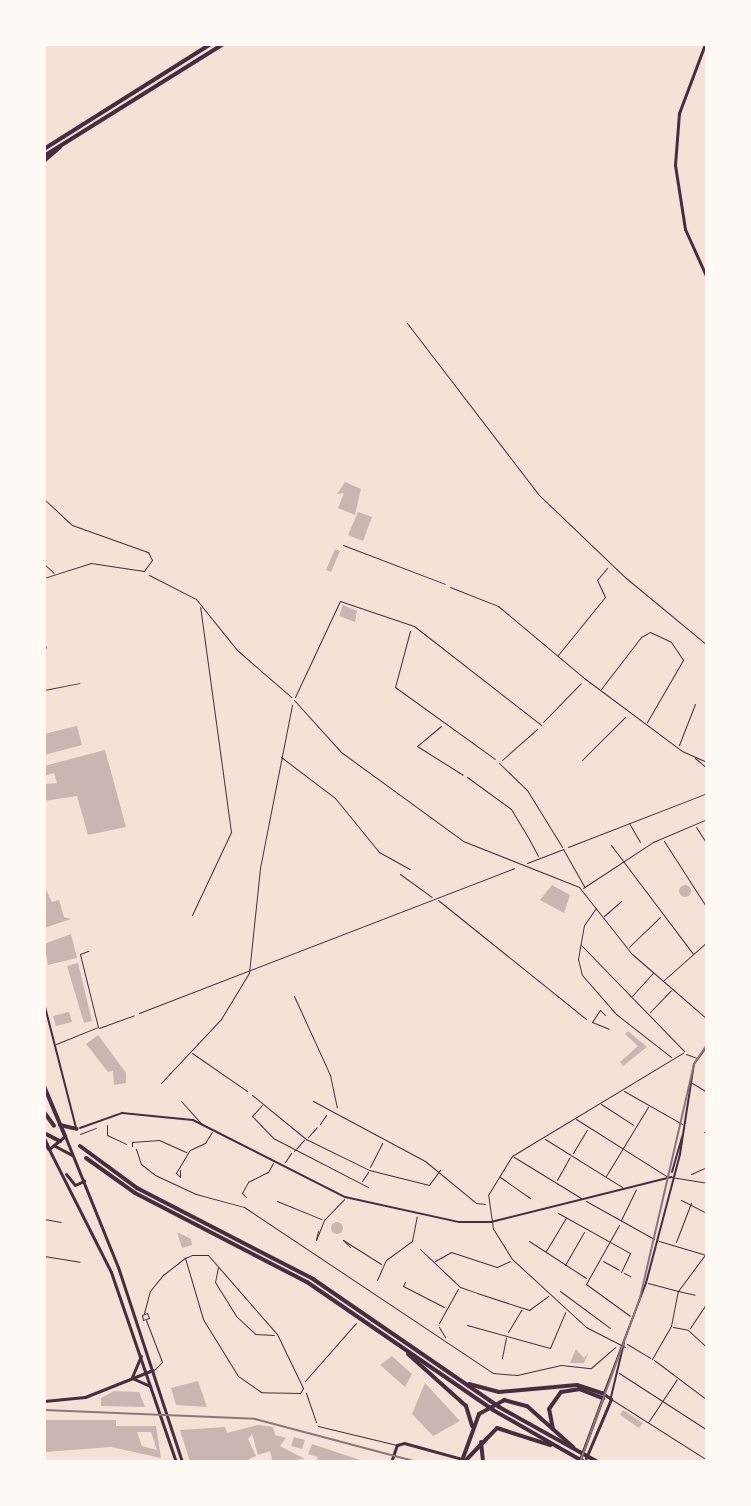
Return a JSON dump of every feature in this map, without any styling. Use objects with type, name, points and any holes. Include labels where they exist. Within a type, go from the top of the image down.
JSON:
[{"type":"highway","points":[[46,155],[211,44]]},
{"type":"highway","points":[[46,155],[223,44]]},
{"type":"highway","points":[[44,1086],[62,1138],[44,1136],[49,1149]]},
{"type":"highway","points":[[44,1112],[57,1125],[77,1129]]},
{"type":"highway","points":[[80,1146],[137,1188],[313,1279],[489,1401],[580,1459]]},
{"type":"highway","points":[[86,1158],[135,1193],[307,1282],[493,1410],[580,1459],[590,1458],[598,1462]]},
{"type":"highway","points":[[401,1346],[466,1406],[471,1428]]},
{"type":"highway","points":[[458,1380],[491,1392],[573,1385],[603,1396]]},
{"type":"highway","points":[[556,1434],[548,1415],[559,1394],[579,1389],[603,1396]]},
{"type":"highway","points":[[465,1459],[471,1428],[484,1409],[504,1400],[527,1406],[580,1459]]},
{"type":"highway","points":[[465,1459],[483,1437],[502,1428],[552,1445]]},
{"type":"highway","points":[[483,1437],[483,1462]]},
{"type":"highway","points":[[457,1456],[465,1449]]},
{"type":"main road","points":[[705,44],[686,86],[675,165],[685,229],[707,278]]},
{"type":"main road","points":[[49,1149],[62,1138],[75,1158],[153,1370],[179,1462]]},
{"type":"main road","points":[[49,1149],[75,1158]]},
{"type":"main road","points":[[49,1149],[111,1272],[179,1462]]},
{"type":"main road","points":[[61,1169],[75,1185],[84,1181]]},
{"type":"main road","points":[[131,1378],[141,1356]]},
{"type":"main road","points":[[44,1401],[85,1397],[153,1370]]},
{"type":"main road","points":[[131,1378],[152,1389]]},
{"type":"main road","points":[[603,1396],[611,1399],[580,1459],[603,1396]]},
{"type":"main road","points":[[391,1461],[396,1447],[457,1456],[473,1462]]},
{"type":"street","points":[[44,499],[72,525],[152,557],[144,571],[91,563],[44,578]]},
{"type":"street","points":[[44,564],[54,573]]},
{"type":"street","points":[[557,656],[605,597],[597,580],[607,568]]},
{"type":"street","points":[[450,587],[498,606],[584,678],[707,768]]},
{"type":"street","points":[[541,725],[414,626],[340,601],[294,700],[333,746],[463,841],[539,869],[582,890],[627,949],[707,1019]]},
{"type":"street","points":[[600,690],[641,637],[650,632],[671,642],[683,660],[646,724]]},
{"type":"street","points":[[44,643],[46,648]]},
{"type":"street","points":[[44,690],[79,683]]},
{"type":"street","points":[[678,747],[695,704]]},
{"type":"street","points":[[693,757],[707,762]]},
{"type":"street","points":[[499,763],[527,790],[584,886]]},
{"type":"street","points":[[467,777],[511,809],[529,839],[539,869]]},
{"type":"street","points":[[582,890],[644,848],[707,819]]},
{"type":"street","points":[[694,825],[707,844]]},
{"type":"street","points":[[663,839],[707,908]]},
{"type":"street","points":[[611,845],[693,954]]},
{"type":"street","points":[[524,864],[563,849]]},
{"type":"street","points":[[604,916],[621,901]]},
{"type":"street","points":[[597,907],[585,920],[580,944],[580,970],[597,994],[673,1059]]},
{"type":"street","points":[[627,949],[662,916]]},
{"type":"street","points":[[664,980],[707,942]]},
{"type":"street","points":[[580,944],[648,1014],[684,1045],[683,1053]]},
{"type":"street","points":[[88,951],[80,954],[98,1027]]},
{"type":"street","points":[[632,997],[654,971]]},
{"type":"street","points":[[648,1014],[673,988]]},
{"type":"street","points":[[44,1003],[77,1129]]},
{"type":"street","points":[[55,1044],[134,1015]]},
{"type":"street","points":[[603,1396],[646,1283],[683,1134],[697,1058],[707,1046]]},
{"type":"street","points":[[683,1053],[512,1156],[488,1203],[491,1222],[512,1259],[567,1310],[652,1359],[707,1400]]},
{"type":"street","points":[[683,1053],[697,1058]]},
{"type":"street","points":[[691,1082],[707,1092]]},
{"type":"street","points":[[623,1088],[648,1107],[685,1124]]},
{"type":"street","points":[[252,1095],[306,1139],[369,1170],[429,1185],[440,1170]]},
{"type":"street","points":[[181,1101],[201,1123]]},
{"type":"street","points":[[313,1101],[336,1118],[440,1170],[476,1203],[488,1203]]},
{"type":"street","points":[[599,1102],[635,1127]]},
{"type":"street","points":[[263,1104],[252,1116],[293,1152],[368,1187]]},
{"type":"street","points":[[606,1176],[648,1107]]},
{"type":"street","points":[[62,1138],[77,1129],[122,1113],[201,1123],[273,1163],[345,1197],[417,1216],[491,1222],[582,1198],[665,1181],[671,1177]]},
{"type":"street","points":[[574,1118],[671,1177],[690,1177],[707,1183]]},
{"type":"street","points":[[293,1152],[317,1127]]},
{"type":"street","points":[[556,1182],[588,1128]]},
{"type":"street","points":[[182,1176],[180,1170],[188,1153],[207,1141],[214,1129]]},
{"type":"street","points":[[542,1137],[623,1189]]},
{"type":"street","points":[[133,1147],[139,1143],[162,1141],[188,1153]]},
{"type":"street","points":[[133,1147],[139,1143]]},
{"type":"street","points":[[512,1156],[620,1222],[656,1240],[706,1255],[678,1291],[671,1326],[652,1359]]},
{"type":"street","points":[[245,1191],[248,1182],[268,1172],[273,1163]]},
{"type":"street","points":[[690,1177],[694,1169],[707,1167]]},
{"type":"street","points":[[361,1184],[369,1170]]},
{"type":"street","points":[[499,1177],[530,1198]]},
{"type":"street","points":[[665,1181],[669,1184]]},
{"type":"street","points":[[634,1318],[586,1284],[601,1260],[636,1186]]},
{"type":"street","points":[[318,1231],[324,1220],[340,1209],[345,1197]]},
{"type":"street","points":[[681,1200],[707,1213]]},
{"type":"street","points":[[277,1201],[286,1201],[324,1220]]},
{"type":"street","points":[[675,1245],[691,1203]]},
{"type":"street","points":[[558,1213],[630,1253],[621,1272]]},
{"type":"street","points":[[377,1280],[383,1265],[409,1244],[417,1216]]},
{"type":"street","points":[[545,1253],[566,1218]]},
{"type":"street","points":[[44,1219],[61,1222]]},
{"type":"street","points":[[565,1265],[585,1229]]},
{"type":"street","points":[[529,1241],[588,1279]]},
{"type":"street","points":[[350,1247],[348,1242],[342,1243],[383,1265]]},
{"type":"street","points":[[420,1249],[460,1287],[522,1308],[535,1308],[550,1294]]},
{"type":"street","points":[[435,1261],[451,1252],[499,1267],[512,1259]]},
{"type":"street","points":[[153,1370],[162,1362],[144,1313],[153,1285],[185,1258],[200,1253],[219,1264],[277,1334],[303,1388],[295,1394],[271,1394],[245,1383],[207,1328],[185,1258]]},
{"type":"street","points":[[44,1256],[80,1262]]},
{"type":"street","points":[[601,1260],[630,1276]]},
{"type":"street","points":[[219,1264],[215,1282],[241,1322],[255,1334],[277,1334]]},
{"type":"street","points":[[646,1283],[695,1295]]},
{"type":"street","points":[[439,1323],[444,1307],[460,1287]]},
{"type":"street","points":[[412,1290],[444,1307]]},
{"type":"street","points":[[560,1291],[610,1328]]},
{"type":"street","points":[[467,1325],[550,1348],[567,1310],[574,1302]]},
{"type":"street","points":[[688,1330],[707,1303]]},
{"type":"street","points":[[502,1358],[507,1335],[522,1308]]},
{"type":"street","points":[[671,1326],[688,1330],[707,1348]]},
{"type":"street","points":[[623,1345],[611,1399],[707,1460]]},
{"type":"street","points":[[619,1373],[707,1430]]},
{"type":"street","points":[[648,1422],[679,1377]]},
{"type":"street","points":[[318,1426],[396,1447]]},
{"type":"street","points":[[704,1458],[707,1452]]},
{"type":"path","points":[[407,323],[538,494],[626,578],[707,645]]},
{"type":"path","points":[[343,545],[450,587]]},
{"type":"path","points":[[144,571],[201,605],[237,650],[279,682],[294,700],[260,868],[250,971],[221,1019],[161,1083]]},
{"type":"path","points":[[192,915],[205,897],[231,832],[201,605]]},
{"type":"path","points":[[414,626],[395,687],[499,763],[541,725],[584,678]]},
{"type":"path","points":[[582,760],[630,712]]},
{"type":"path","points":[[443,724],[417,746],[467,777]]},
{"type":"path","points":[[281,757],[335,798],[379,852],[410,869]]},
{"type":"path","points":[[563,849],[707,793]]},
{"type":"path","points":[[629,823],[644,848]]},
{"type":"path","points":[[134,1015],[524,864]]},
{"type":"path","points":[[400,874],[435,898],[586,1019]]},
{"type":"path","points":[[294,996],[330,1075],[336,1118]]},
{"type":"path","points":[[605,1015],[600,1010],[592,1022],[609,1029]]},
{"type":"path","points":[[191,1053],[252,1095]]},
{"type":"path","points":[[317,1127],[328,1113]]},
{"type":"path","points":[[74,1137],[107,1124],[107,1135],[133,1147],[144,1167],[178,1187],[244,1207],[397,1306],[419,1327],[446,1339],[474,1363],[506,1375],[553,1366],[591,1368],[614,1349]]},
{"type":"path","points":[[369,1170],[383,1141]]},
{"type":"path","points":[[286,1159],[293,1152]]},
{"type":"path","points":[[178,1187],[182,1176]]},
{"type":"path","points":[[314,1253],[317,1248]]},
{"type":"path","points":[[318,1426],[303,1388],[356,1323]]},
{"type":"path","points":[[439,1323],[446,1339]]},
{"type":"building","points":[[345,482],[361,489],[355,515],[338,508],[344,493],[337,494]]},
{"type":"building","points":[[358,512],[372,517],[363,541],[348,535]]},
{"type":"building","points":[[335,549],[340,551],[331,572],[326,570]]},
{"type":"building","points":[[343,605],[357,611],[355,622],[339,616]]},
{"type":"building","points":[[77,726],[82,745],[44,755],[44,734]]},
{"type":"building","points":[[105,750],[126,827],[88,835],[77,796],[44,801],[44,784],[57,783],[54,773],[44,776],[44,766]]},
{"type":"building","points":[[552,885],[570,895],[564,913],[540,900]]},
{"type":"building","points":[[685,885],[691,891],[685,897],[679,891]]},
{"type":"building","points":[[44,886],[52,902],[59,900],[64,917],[71,919],[44,928]]},
{"type":"building","points":[[71,934],[77,958],[48,965],[44,944]]},
{"type":"building","points":[[78,963],[92,1021],[84,1023],[67,966]]},
{"type":"building","points":[[69,1012],[72,1022],[56,1026],[53,1016]]},
{"type":"building","points":[[628,1031],[647,1047],[623,1066],[620,1062],[638,1046],[625,1034]]},
{"type":"building","points":[[98,1035],[126,1073],[126,1083],[114,1085],[113,1071],[108,1072],[86,1044]]},
{"type":"building","points":[[337,1222],[343,1228],[337,1234],[331,1228]]},
{"type":"building","points":[[177,1232],[191,1239],[192,1245],[182,1248]]},
{"type":"building","points":[[576,1349],[584,1358],[589,1352],[584,1363],[570,1363]]},
{"type":"building","points":[[392,1356],[412,1374],[405,1387],[380,1365]]},
{"type":"building","points":[[198,1381],[207,1407],[176,1405],[171,1388]]},
{"type":"building","points":[[425,1383],[460,1421],[433,1436],[412,1414]]},
{"type":"building","points":[[114,1391],[139,1392],[145,1407],[101,1406],[101,1398]]},
{"type":"building","points":[[623,1410],[643,1423],[639,1428],[620,1415]]},
{"type":"building","points":[[44,1420],[116,1420],[116,1426],[156,1426],[161,1458],[111,1447],[44,1452]],"holes":[[[137,1432],[151,1432],[157,1450],[142,1446]]]},
{"type":"building","points":[[258,1425],[273,1427],[275,1435],[286,1438],[280,1446],[305,1459],[273,1462],[270,1451],[258,1455],[252,1434],[248,1439],[256,1456],[249,1459],[251,1462],[190,1462],[180,1430],[225,1427],[227,1433]]},
{"type":"building","points":[[294,1437],[305,1440],[302,1449],[291,1446]]},
{"type":"building","points":[[312,1444],[363,1462],[316,1462],[318,1457],[308,1454]]},
{"type":"tram line","points":[[580,1462],[640,1298],[694,1064],[707,1045]]},
{"type":"railway","points":[[44,1410],[255,1419],[418,1462]]}]
